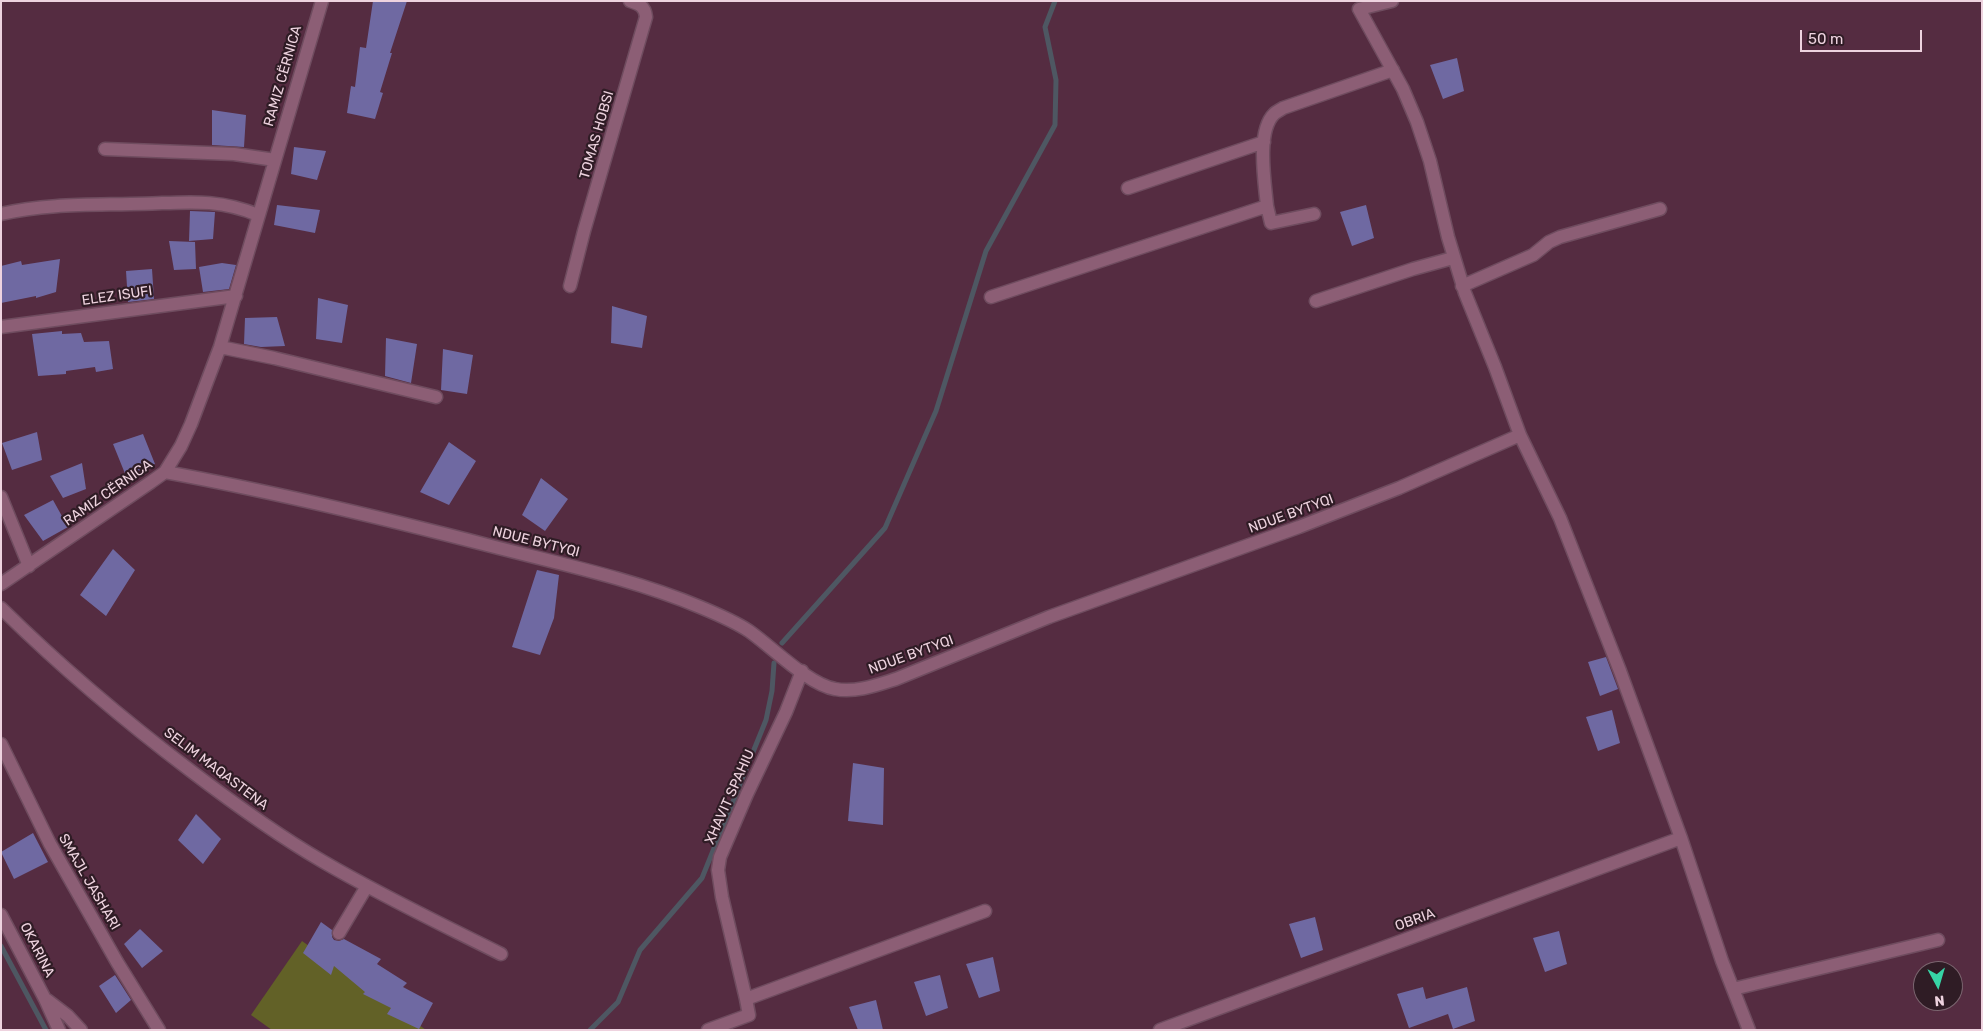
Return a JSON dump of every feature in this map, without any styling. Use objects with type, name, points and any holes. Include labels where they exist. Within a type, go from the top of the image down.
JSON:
[{"type":"street","name":"RAMIZ CËRNICA","points":[[1,584],[165,472],[174,459],[191,424],[220,347],[322,1]]},
{"type":"street","name":"TOMAS HOBSI","points":[[570,286],[646,17],[646,10],[642,6],[630,1]]},
{"type":"street","points":[[1392,1],[1360,9],[1393,70],[1417,122],[1430,161],[1462,286],[1520,435],[1560,518],[1620,671],[1748,1030]]},
{"type":"street","points":[[1314,214],[1271,223],[1267,206],[1264,142],[1267,125],[1273,115],[1283,108],[1393,70]]},
{"type":"street","points":[[1128,188],[1264,142]]},
{"type":"street","points":[[105,149],[224,154],[275,160]]},
{"type":"street","points":[[1,214],[43,207],[86,204],[168,204],[199,201],[238,207],[258,215]]},
{"type":"street","points":[[992,297],[1267,206]]},
{"type":"street","points":[[1462,286],[1533,255],[1549,242],[1560,237],[1660,209]]},
{"type":"street","points":[[1316,301],[1413,269],[1454,258]]},
{"type":"street","name":"ELEZ ISUFI","points":[[1,327],[236,296]]},
{"type":"street","points":[[220,347],[436,397]]},
{"type":"street","name":"NDUE BYTYQI","points":[[165,472],[345,509],[643,586],[722,616],[748,631],[820,684],[835,689],[862,688],[896,679],[1049,617],[1300,527],[1399,488],[1520,435]]},
{"type":"street","points":[[1,497],[29,566]]},
{"type":"street","name":"SELIM MAQASTENA","points":[[1,608],[86,687],[166,752],[286,839],[367,886],[501,954]]},
{"type":"street","name":"XHAVIT SPAHIU","points":[[708,1030],[749,1015],[722,897],[718,870],[720,857],[747,794],[786,712],[802,671]]},
{"type":"street","name":"SMAJL JASHARI","points":[[1,744],[50,844],[159,1030]]},
{"type":"street","name":"OBRIA","points":[[1160,1030],[1680,838]]},
{"type":"street","points":[[339,933],[367,886]]},
{"type":"street","points":[[746,999],[985,911]]},
{"type":"street","name":"OKARINA","points":[[1,915],[59,1030]]},
{"type":"street","points":[[1733,989],[1938,940]]},
{"type":"street","name":"OKARINA","points":[[45,999],[68,1016],[81,1030]]},
{"type":"shaded area","points":[[302,941],[426,1030],[272,1030],[251,1015]]},
{"type":"building","points":[[373,1],[407,1],[390,53],[392,53],[380,92],[383,93],[375,119],[347,113],[351,86],[355,87],[360,47],[366,48]]},
{"type":"building","points":[[1457,58],[1464,91],[1443,99],[1430,65]]},
{"type":"building","points":[[212,110],[246,115],[244,147],[212,145]]},
{"type":"building","points":[[294,147],[326,151],[317,180],[291,174]]},
{"type":"building","points":[[277,205],[320,210],[315,233],[274,225]]},
{"type":"building","points":[[1366,205],[1374,238],[1352,246],[1340,212]]},
{"type":"building","points":[[190,211],[215,212],[213,239],[189,241]]},
{"type":"building","points":[[169,241],[195,242],[196,269],[174,270]]},
{"type":"building","points":[[60,259],[56,292],[36,298],[36,296],[1,303],[1,266],[21,261],[22,265]]},
{"type":"building","points":[[222,263],[236,265],[229,289],[203,292],[199,267]]},
{"type":"building","points":[[152,269],[154,299],[128,302],[126,271]]},
{"type":"building","points":[[318,298],[348,305],[342,343],[316,339]]},
{"type":"building","points":[[612,306],[647,316],[642,348],[611,343]]},
{"type":"building","points":[[277,317],[285,346],[261,347],[244,344],[245,318]]},
{"type":"building","points":[[62,331],[62,334],[81,333],[84,342],[109,341],[113,369],[96,372],[95,367],[66,371],[66,374],[38,376],[32,334]]},
{"type":"building","points":[[386,338],[417,344],[411,383],[385,376]]},
{"type":"building","points":[[443,349],[473,355],[467,394],[441,390]]},
{"type":"building","points":[[37,432],[42,460],[12,470],[2,443]]},
{"type":"building","points":[[143,434],[155,464],[126,476],[113,444]]},
{"type":"building","points":[[449,442],[476,461],[449,505],[420,492]]},
{"type":"building","points":[[82,463],[86,489],[63,498],[50,476]]},
{"type":"building","points":[[541,478],[568,499],[545,531],[522,515]]},
{"type":"building","points":[[53,500],[68,527],[43,541],[24,515]]},
{"type":"building","points":[[113,549],[135,570],[106,616],[80,595]]},
{"type":"building","points":[[537,570],[559,575],[554,618],[540,655],[512,647]]},
{"type":"building","points":[[1606,657],[1618,689],[1600,696],[1588,662]]},
{"type":"building","points":[[1612,710],[1620,743],[1598,751],[1586,717]]},
{"type":"building","points":[[853,763],[884,768],[883,825],[848,821]]},
{"type":"building","points":[[196,814],[221,839],[203,864],[178,840]]},
{"type":"building","points":[[33,833],[48,862],[14,879],[1,852]]},
{"type":"building","points":[[1315,917],[1323,950],[1301,958],[1289,924]]},
{"type":"building","points":[[321,922],[332,930],[334,940],[344,939],[381,959],[377,964],[407,983],[403,987],[433,1003],[419,1029],[387,1014],[391,1008],[363,994],[365,992],[334,966],[331,975],[303,953]]},
{"type":"building","points":[[140,929],[163,951],[142,968],[124,944]]},
{"type":"building","points":[[1559,931],[1567,964],[1545,972],[1533,938]]},
{"type":"building","points":[[993,957],[1000,991],[979,998],[966,964]]},
{"type":"building","points":[[115,975],[131,1000],[116,1013],[99,986]]},
{"type":"building","points":[[940,975],[948,1008],[926,1016],[914,982]]},
{"type":"building","points":[[1423,987],[1426,999],[1467,987],[1475,1021],[1453,1029],[1448,1014],[1409,1028],[1397,994]]},
{"type":"building","points":[[876,1000],[883,1030],[858,1030],[849,1007]]},
{"type":"waterway","points":[[782,643],[885,528],[936,411],[986,251],[1055,125],[1056,80],[1045,27],[1055,1]]},
{"type":"waterway","points":[[590,1030],[618,1002],[640,950],[702,878],[766,720],[772,691],[774,663]]},
{"type":"waterway","points":[[1,946],[46,1030]]}]
